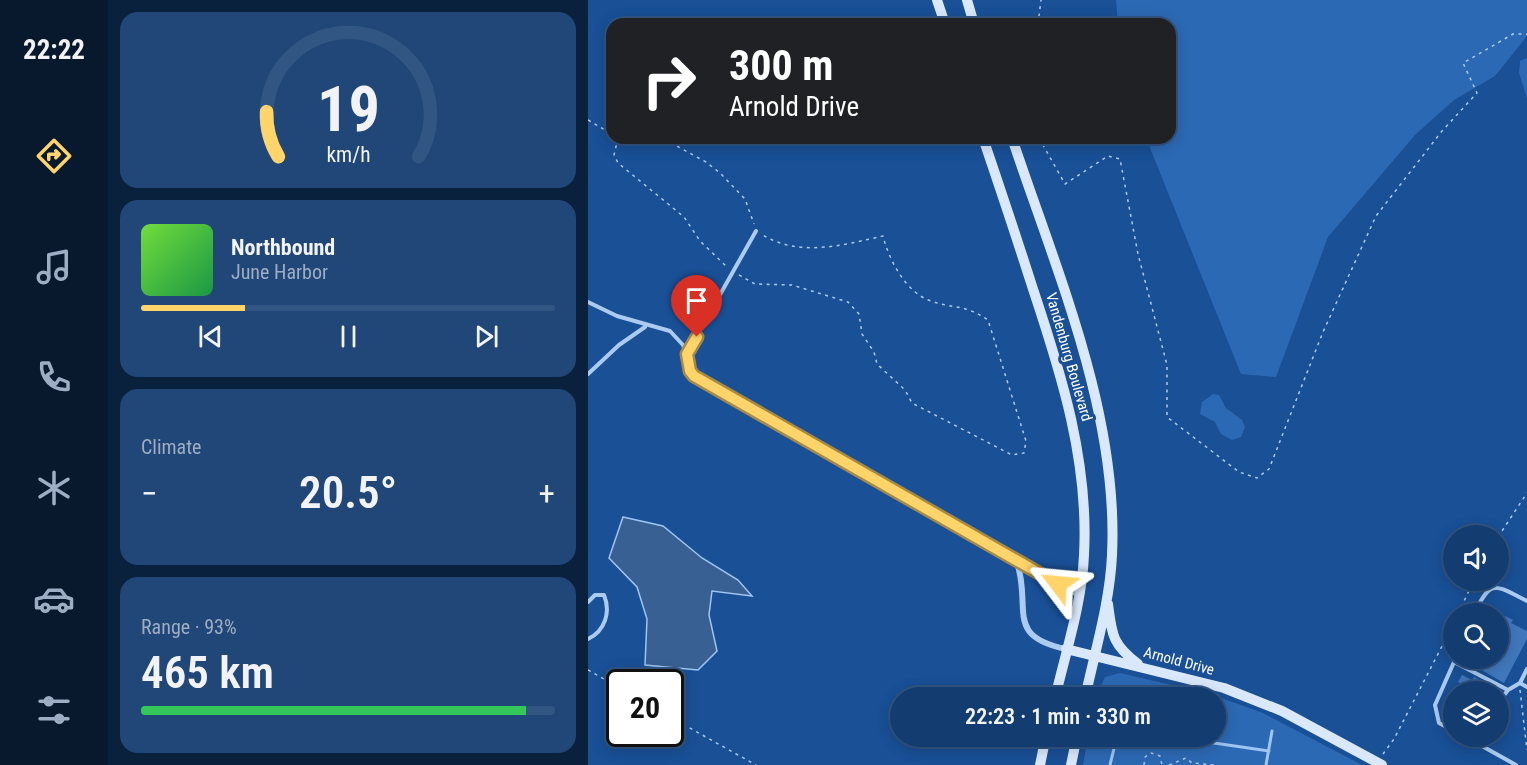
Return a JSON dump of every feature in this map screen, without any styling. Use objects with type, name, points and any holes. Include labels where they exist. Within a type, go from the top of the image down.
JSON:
[{"type":"main road","points":[[938,0],[943,18]]},
{"type":"main road","points":[[967,0],[973,18]]},
{"type":"main road","name":"Vandenburg Boulevard","points":[[985,144],[1072,415],[1083,483],[1084,557],[1079,596],[1057,687]]},
{"type":"main road","name":"Vandenburg Boulevard","points":[[1014,144],[1079,341],[1100,416],[1108,463],[1113,524],[1112,564],[1087,687]]},
{"type":"main road","points":[[1107,594],[1112,637],[1123,653],[1140,666]]},
{"type":"main road","name":"Arnold Drive","points":[[1066,649],[1224,688],[1282,711],[1379,764]]},
{"type":"main road","points":[[1040,765],[1044,747]]},
{"type":"main road","points":[[1071,765],[1075,747]]},
{"type":"street","name":"Arnold Drive","points":[[1017,562],[1023,586],[1027,629],[1034,639],[1066,649]]},
{"type":"lane","points":[[687,354],[756,231]]},
{"type":"lane","points":[[588,302],[617,316],[670,331],[687,354],[690,371],[694,376],[765,414],[1079,596]]},
{"type":"lane","points":[[588,374],[619,345],[641,328],[649,326]]},
{"type":"lane","points":[[1479,603],[1484,592],[1497,586],[1527,601]]},
{"type":"lane","points":[[588,602],[595,595],[604,595],[608,603],[602,627],[588,639]]},
{"type":"lane","points":[[1468,669],[1491,681]]},
{"type":"lane","points":[[1509,689],[1520,683],[1527,669]]},
{"type":"lane","points":[[1520,683],[1527,687]]},
{"type":"lane","points":[[1443,687],[1435,705],[1439,723],[1443,725]]},
{"type":"lane","points":[[1487,747],[1516,765]]},
{"type":"path","points":[[1039,18],[1041,0]]},
{"type":"path","points":[[1043,144],[1065,184],[1108,156],[1120,159],[1138,254],[1167,365],[1167,417],[1239,472],[1257,478],[1269,469],[1323,332],[1376,216],[1442,131],[1478,93],[1462,63],[1513,34],[1527,34]]},
{"type":"path","points":[[588,120],[606,130]]},
{"type":"path","points":[[617,144],[614,155],[618,163],[684,217],[700,241],[733,272],[755,284],[792,285],[848,302],[859,314],[862,334],[874,352],[877,364],[904,390],[912,403],[1012,455],[1023,453],[1026,441],[988,320],[965,307],[931,302],[922,297],[896,269],[883,236],[846,246],[795,248],[771,240],[756,231],[745,199],[706,162],[673,144]]},
{"type":"path","points":[[1506,525],[1527,493]]},
{"type":"path","points":[[1379,764],[1443,644]]},
{"type":"path","points":[[588,670],[606,680]]},
{"type":"path","points":[[1520,683],[1527,750]]},
{"type":"path","points":[[684,725],[756,765]]},
{"type":"path","points":[[1144,765],[1144,757],[1151,753],[1160,756],[1162,765]]},
{"type":"path","points":[[1169,765],[1186,758],[1192,763],[1215,765]]},
{"type":"shaded area","points":[[1116,0],[1527,0],[1527,36],[1495,76],[1454,100],[1415,135],[1328,237],[1276,377],[1241,374],[1148,144],[1176,144],[1176,18],[1118,18]]},
{"type":"shaded area","points":[[1527,58],[1527,98],[1519,73],[1520,61]]},
{"type":"shaded area","points":[[1213,394],[1219,395],[1226,408],[1242,420],[1245,427],[1241,437],[1232,440],[1221,434],[1215,422],[1200,414],[1202,402]]},
{"type":"shaded area","points":[[623,517],[663,526],[702,558],[738,580],[752,596],[712,591],[709,615],[717,651],[698,670],[645,665],[647,619],[637,587],[609,558]]},
{"type":"shaded area","points":[[1120,673],[1180,687],[1100,687],[1105,677]]},
{"type":"shaded area","points":[[1226,700],[1263,713],[1362,765],[1083,765],[1086,747],[1226,747]]},
{"type":"building","points":[[1509,618],[1513,620],[1511,623],[1527,631],[1527,639],[1505,681],[1501,681],[1480,669],[1509,669]]},
{"type":"building","points":[[1462,675],[1472,680],[1474,677],[1482,681],[1459,681]]},
{"type":"waterway","points":[[1266,765],[1272,731]]},
{"type":"waterway","points":[[1226,745],[1269,751]]},
{"type":"waterway","points":[[1110,765],[1114,747]]},
{"type":"route","points":[[697,337],[687,354],[688,365],[694,376],[765,414],[987,545],[1058,584]]}]
